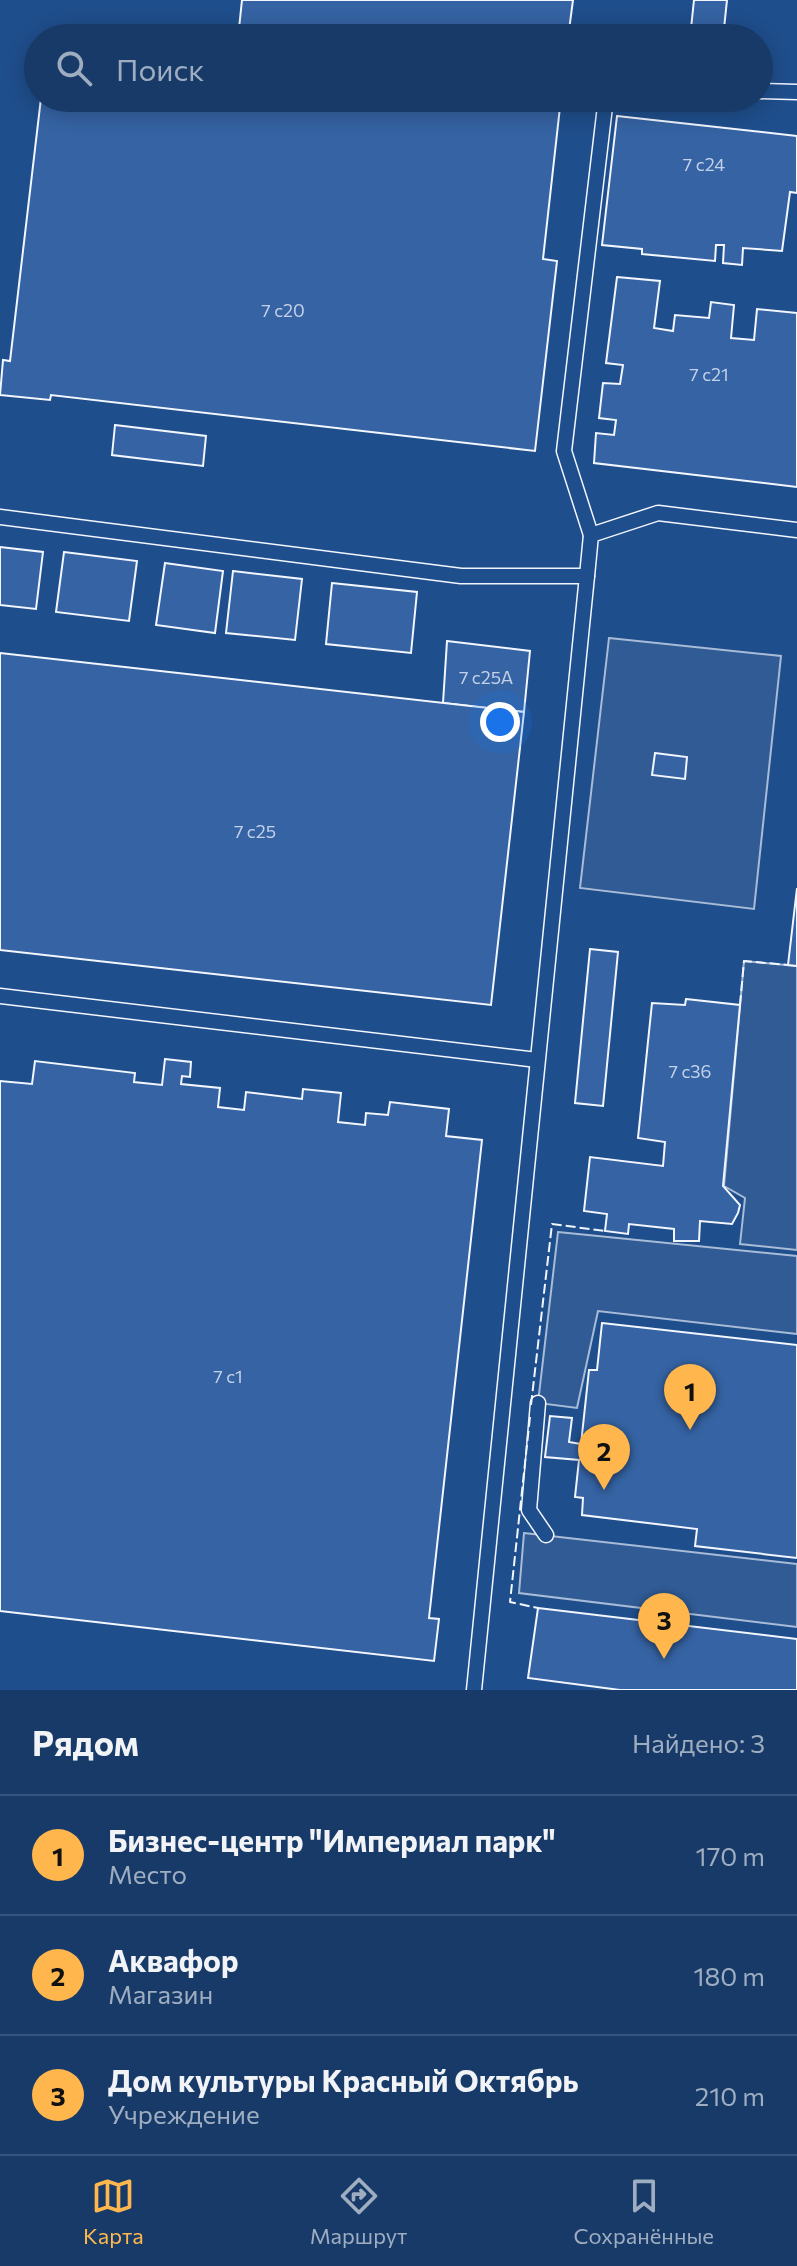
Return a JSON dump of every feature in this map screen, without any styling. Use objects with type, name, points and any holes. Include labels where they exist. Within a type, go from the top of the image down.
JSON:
[{"type":"lane","points":[[773,91],[797,92]]},
{"type":"lane","points":[[474,1690],[591,535],[564,451],[604,112]]},
{"type":"lane","points":[[591,535],[658,513],[797,530]]},
{"type":"lane","points":[[0,517],[461,576],[587,576]]},
{"type":"lane","points":[[0,996],[537,1060]]},
{"type":"lane","points":[[538,1403],[529,1510],[546,1535]]},
{"type":"shaded area","points":[[609,638],[781,656],[754,909],[580,888]]},
{"type":"shaded area","points":[[744,961],[797,966],[797,1250],[740,1244],[745,1198],[724,1186]]},
{"type":"shaded area","points":[[558,1232],[797,1256],[797,1334],[598,1311],[577,1408],[538,1403]]},
{"type":"shaded area","points":[[524,1533],[797,1564],[797,1627],[519,1593]]},
{"type":"building","points":[[242,0],[573,0],[570,24],[239,24]]},
{"type":"building","points":[[694,0],[727,0],[724,24],[691,24]]},
{"type":"building","points":[[39,112],[559,112],[543,259],[557,261],[535,451],[51,395],[50,400],[0,395],[3,360],[10,361]]},
{"type":"building","points":[[617,116],[797,136],[797,193],[790,192],[782,251],[743,248],[742,265],[723,263],[724,245],[716,245],[715,261],[642,254],[642,249],[602,245]]},
{"type":"building","points":[[617,277],[660,281],[654,328],[673,331],[675,315],[709,318],[711,302],[734,305],[731,338],[754,340],[757,309],[797,313],[797,487],[594,463],[596,433],[614,435],[616,420],[599,418],[603,383],[620,384],[623,365],[606,363]]},
{"type":"building","points":[[115,425],[206,436],[203,466],[112,455]]},
{"type":"building","points":[[0,547],[43,552],[36,609],[0,605]]},
{"type":"building","points":[[64,552],[137,561],[129,621],[56,612]]},
{"type":"building","points":[[165,563],[223,571],[215,633],[156,625]]},
{"type":"building","points":[[233,571],[302,579],[295,640],[226,633]]},
{"type":"building","points":[[332,583],[417,592],[411,653],[326,644]]},
{"type":"building","points":[[447,641],[530,651],[524,712],[443,703]]},
{"type":"building","points":[[0,653],[524,712],[491,1005],[0,950]]},
{"type":"building","points":[[655,753],[687,757],[685,779],[652,775]]},
{"type":"building","points":[[797,888],[797,966],[788,965]]},
{"type":"building","points":[[590,949],[618,952],[603,1106],[575,1103]]},
{"type":"building","points":[[686,999],[740,1005],[723,1186],[740,1205],[738,1213],[732,1224],[700,1221],[699,1241],[674,1241],[674,1229],[629,1224],[628,1234],[605,1231],[607,1214],[584,1211],[590,1157],[663,1166],[665,1142],[638,1138],[652,1003],[685,1005]]},
{"type":"building","points":[[165,1059],[191,1062],[190,1077],[182,1076],[181,1084],[220,1088],[218,1107],[244,1110],[246,1092],[302,1099],[303,1089],[341,1093],[338,1122],[365,1125],[366,1113],[388,1115],[390,1102],[449,1109],[446,1136],[482,1140],[429,1618],[439,1619],[434,1661],[0,1611],[0,1081],[32,1084],[35,1061],[135,1073],[134,1082],[162,1085]]},
{"type":"building","points":[[602,1323],[797,1345],[797,1558],[695,1546],[697,1529],[582,1515],[583,1498],[575,1497],[579,1460],[545,1457],[550,1416],[572,1418],[569,1442],[581,1444],[589,1370],[597,1370]]},
{"type":"building","points":[[538,1608],[797,1639],[797,1690],[620,1690],[528,1678]]},
{"type":"fence","points":[[740,1005],[744,961],[788,965]]},
{"type":"fence","points":[[531,1405],[552,1224],[605,1231]]},
{"type":"fence","points":[[530,1417],[510,1602],[538,1608]]},
{"type":"place","name":"Бизнес-центр \"Империал парк\"","points":[[690,1430]]},
{"type":"place","name":"Аквафор","points":[[604,1490]]},
{"type":"place","name":"Дом культуры Красный Октябрь","points":[[664,1659]]}]
